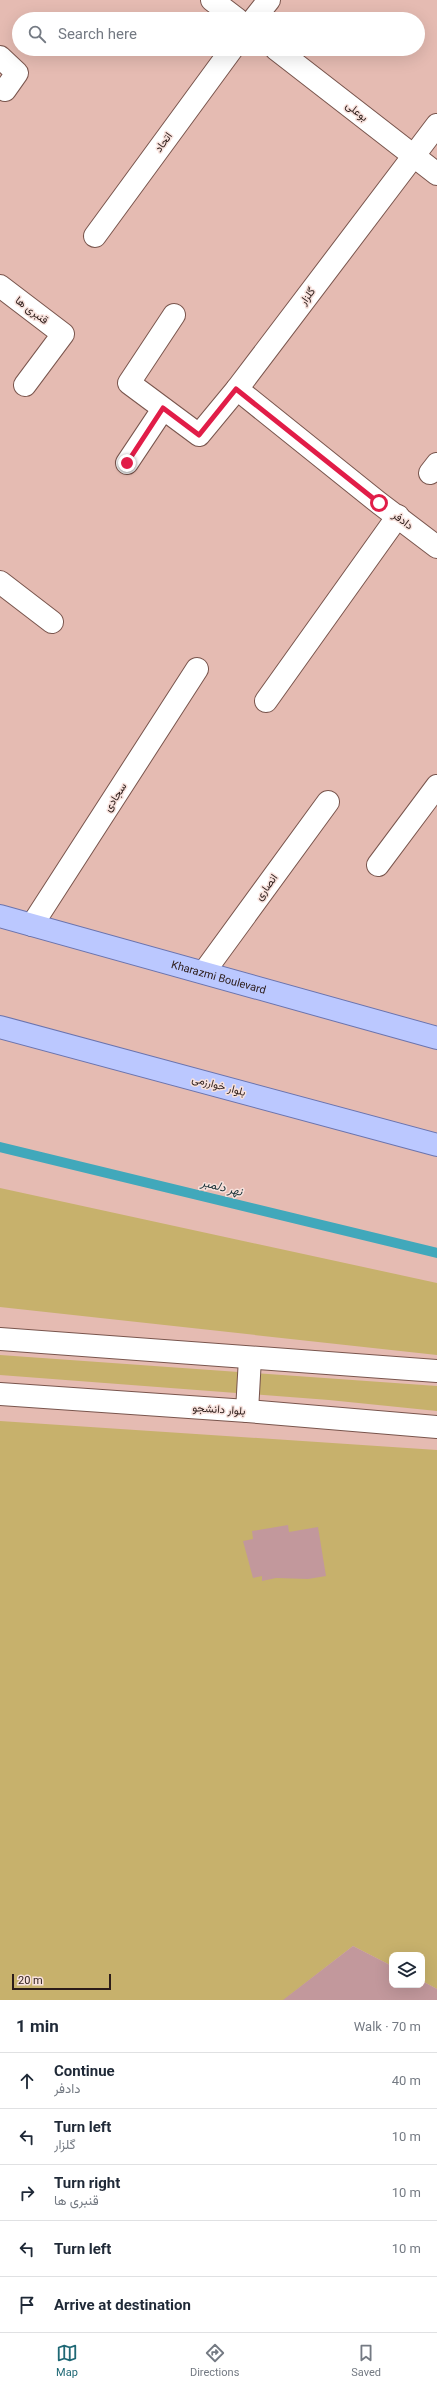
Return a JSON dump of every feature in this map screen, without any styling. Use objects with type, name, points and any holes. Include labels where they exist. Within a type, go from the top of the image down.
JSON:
[{"type":"main road","name":"Kharazmi Boulevard","points":[[0,916],[437,1038]]},
{"type":"main road","name":"بلوار خوارزمی","points":[[0,1027],[437,1145]]},
{"type":"street","points":[[212,0],[228,12]]},
{"type":"street","points":[[260,12],[269,0]]},
{"type":"street","name":"اتحاد","points":[[95,236],[227,56]]},
{"type":"street","name":"بوعلی","points":[[285,56],[437,174]]},
{"type":"street","points":[[0,57],[17,73],[5,90]]},
{"type":"street","name":"گلزار","points":[[163,408],[199,435],[236,389],[437,125]]},
{"type":"street","name":"قنبری ها","points":[[0,286],[63,334],[25,385]]},
{"type":"street","points":[[127,463],[163,408],[129,383],[174,315]]},
{"type":"street","name":"دادفر","points":[[236,389],[379,503],[437,547]]},
{"type":"street","points":[[266,701],[398,516]]},
{"type":"street","points":[[0,582],[52,622]]},
{"type":"street","name":"سجادی","points":[[32,925],[197,669]]},
{"type":"street","points":[[378,865],[437,786]]},
{"type":"street","name":"انصاری","points":[[204,972],[328,802]]},
{"type":"street","points":[[0,1338],[437,1371]]},
{"type":"street","points":[[247,1411],[250,1358]]},
{"type":"street","name":"بلوار دانشجو","points":[[0,1394],[247,1411],[437,1427]]},
{"type":"shaded area","points":[[0,1188],[437,1283],[437,1355],[0,1307]]},
{"type":"shaded area","points":[[0,1355],[437,1386],[437,1411],[329,1400],[0,1375]]},
{"type":"shaded area","points":[[0,1421],[437,1450],[437,1989],[425,1983],[425,1952],[389,1952],[389,1964],[353,1946],[290,1995],[288,2000],[0,2000]]},
{"type":"building","points":[[288,1525],[289,1532],[318,1527],[326,1576],[308,1579],[276,1578],[262,1581],[262,1576],[253,1578],[243,1541],[253,1539],[252,1531]]},
{"type":"building","points":[[353,1946],[389,1964],[389,1988],[425,1988],[425,1983],[437,1989],[437,2000],[283,2000]]},
{"type":"waterway","name":"نهر دلمبر","points":[[0,1147],[437,1253]]},
{"type":"route","points":[[127,463],[163,408],[199,435],[236,389],[379,503]]}]
